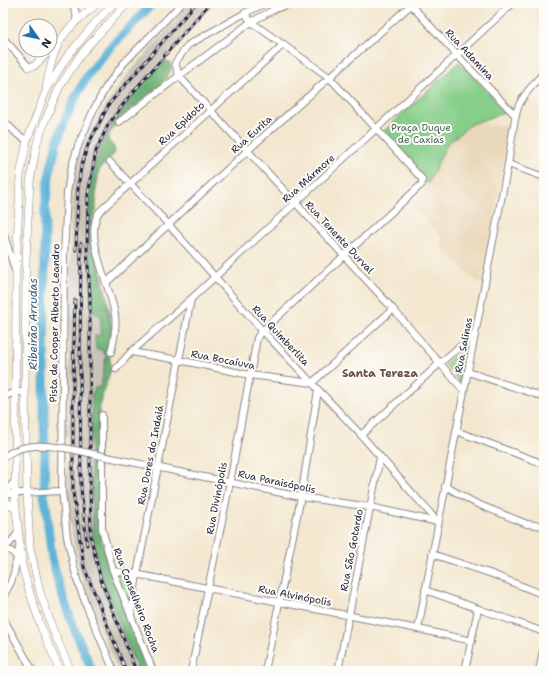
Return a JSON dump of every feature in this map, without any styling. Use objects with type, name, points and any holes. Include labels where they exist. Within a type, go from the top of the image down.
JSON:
[{"type":"main road","points":[[58,43],[76,21],[98,3]]},
{"type":"main road","points":[[60,671],[33,606],[22,565],[18,533],[15,494],[15,392],[16,272],[20,176],[28,140],[46,91],[66,58],[94,24],[114,3]]},
{"type":"main road","points":[[70,670],[53,630],[40,592],[30,548],[27,492],[26,259],[30,182],[37,144],[59,88],[96,37],[128,3]]},
{"type":"main road","points":[[29,67],[34,66],[42,58]]},
{"type":"main road","points":[[46,91],[54,58]]},
{"type":"main road","points":[[3,499],[16,508]]},
{"type":"main road","points":[[16,556],[22,565]]},
{"type":"street","points":[[70,3],[76,9],[76,21]]},
{"type":"street","name":"Pista de Cooper Alberto Leandro","points":[[114,671],[77,580],[66,537],[62,491],[64,256],[67,193],[70,169],[78,146],[94,109],[106,87],[123,64],[182,3]]},
{"type":"street","points":[[179,76],[175,63],[188,45],[266,3]]},
{"type":"street","points":[[119,122],[251,22],[275,9],[293,3]]},
{"type":"street","name":"Rua Mármore","points":[[116,369],[131,352],[191,299],[513,3]]},
{"type":"street","name":"Rua Adamina","points":[[412,4],[457,55],[516,116]]},
{"type":"street","name":"Rua Eurita","points":[[106,283],[247,151],[412,4]]},
{"type":"street","points":[[245,13],[251,22],[329,77],[422,179],[420,186],[262,330]]},
{"type":"street","points":[[3,38],[29,67]]},
{"type":"street","name":"Rua Epidoto","points":[[106,283],[95,243],[95,219],[99,212],[284,44]]},
{"type":"street","name":"Rua Salinas","points":[[418,629],[518,106],[543,75]]},
{"type":"street","name":"Rua Tenente Durval","points":[[179,76],[393,309],[464,391]]},
{"type":"street","points":[[3,120],[18,135],[28,140]]},
{"type":"street","name":"Rua Quimberlita","points":[[110,162],[438,521]]},
{"type":"street","points":[[508,164],[544,177]]},
{"type":"street","points":[[3,232],[16,272]]},
{"type":"street","points":[[106,283],[115,314],[115,332],[111,352]]},
{"type":"street","name":"Rua Dores do Indaiá","points":[[131,614],[157,467],[191,299]]},
{"type":"street","points":[[312,383],[393,309]]},
{"type":"street","name":"Rua Divinópolis","points":[[191,671],[230,482],[250,375],[258,338],[262,330]]},
{"type":"street","points":[[360,435],[440,363],[475,334]]},
{"type":"street","name":"Rua Bocaíuva","points":[[131,352],[179,360],[250,375],[312,383]]},
{"type":"street","points":[[468,372],[544,397]]},
{"type":"street","points":[[264,671],[301,497],[318,390]]},
{"type":"street","points":[[3,396],[15,392],[26,392]]},
{"type":"street","name":"Rua Conselheiro Rocha","points":[[102,415],[102,528],[113,572],[153,671]]},
{"type":"street","points":[[456,431],[544,464]]},
{"type":"street","name":"Rua Paraisópolis","points":[[3,458],[31,446],[40,445],[65,448],[301,497],[370,507],[438,521]]},
{"type":"street","name":"Rua São Gotardo","points":[[338,671],[380,457]]},
{"type":"street","points":[[3,492],[15,481]]},
{"type":"street","points":[[446,486],[475,503],[527,524],[544,526]]},
{"type":"street","points":[[3,495],[27,492],[62,491]]},
{"type":"street","points":[[3,548],[10,543],[18,533]]},
{"type":"street","points":[[3,597],[12,578],[16,556],[20,546]]},
{"type":"street","points":[[3,548],[11,551],[16,556]]},
{"type":"street","points":[[432,554],[492,574],[544,595]]},
{"type":"street","name":"Rua Alvinópolis","points":[[113,572],[137,574],[208,589],[278,601],[472,641]]},
{"type":"street","points":[[425,590],[544,632]]},
{"type":"street","points":[[466,671],[478,608]]},
{"type":"street","points":[[3,618],[33,671]]},
{"type":"street","points":[[539,671],[544,646]]},
{"type":"shaded area","points":[[190,3],[214,3],[149,74],[116,117],[107,135],[98,168],[91,221],[114,331],[99,411],[98,539],[142,671],[118,671],[88,601],[78,564],[67,509],[71,218],[73,183],[76,165],[87,133],[100,112],[129,73]]},
{"type":"shaded area","points":[[483,120],[488,126],[490,124],[511,127],[481,285],[438,245],[444,240],[411,206],[424,194],[447,144],[471,124]]},
{"type":"green space","points":[[165,61],[170,62],[171,70],[163,83],[123,116],[109,134],[108,140],[114,147],[115,153],[99,170],[96,189],[96,211],[92,220],[94,246],[106,296],[112,330],[109,350],[111,369],[99,406],[98,494],[100,538],[151,671],[138,671],[99,568],[93,535],[91,468],[92,395],[95,388],[101,386],[106,356],[102,350],[96,349],[95,335],[101,335],[101,316],[91,310],[89,243],[90,187],[95,163],[104,139],[117,118],[146,78]]},
{"type":"green space","name":"Praça Duque de Caxias","points":[[459,62],[507,112],[471,124],[447,144],[428,184],[383,132]]},
{"type":"green space","points":[[470,342],[461,384],[445,364]]},
{"type":"green space","points":[[116,573],[134,575],[130,609]]},
{"type":"waterway","name":"Ribeirão Arrudas","points":[[92,671],[72,623],[59,585],[52,558],[44,495],[45,208],[49,176],[57,142],[75,98],[88,75],[105,53],[153,3]]},
{"type":"railway","points":[[76,250],[78,189],[81,167],[88,145],[109,104],[196,3]]},
{"type":"railway","points":[[136,671],[101,580],[91,539],[90,297],[87,250],[88,194],[96,151],[108,125],[128,98],[210,3]]},
{"type":"railway","points":[[81,243],[81,488],[87,545]]},
{"type":"railway","points":[[75,300],[73,492],[84,567],[126,671]]},
{"type":"district","name":"Santa Tereza","points":[[380,373]]}]
